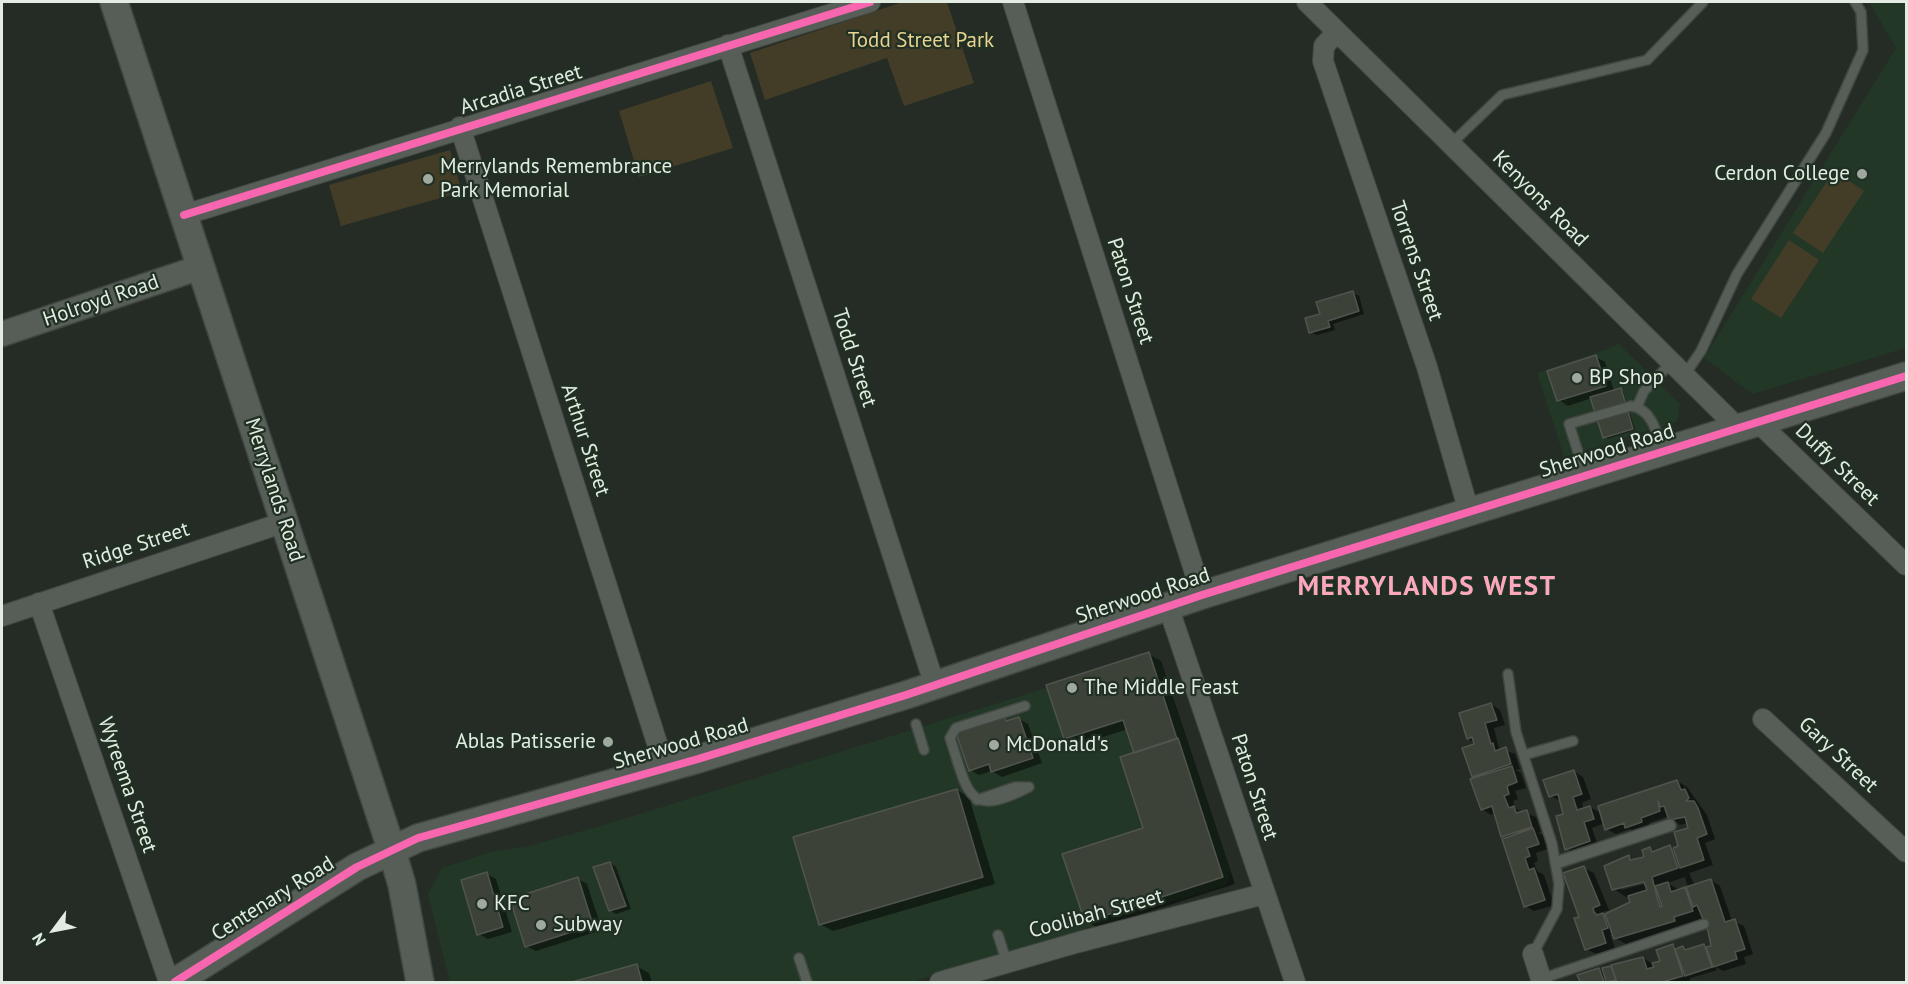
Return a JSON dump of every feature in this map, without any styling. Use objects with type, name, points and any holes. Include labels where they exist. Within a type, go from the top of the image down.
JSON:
[{"type":"main road","name":"Merrylands Road","points":[[118,2],[184,215],[392,851],[402,885],[420,982]]},
{"type":"main road","name":"Sherwood Road","points":[[392,851],[418,838],[665,768],[935,686],[1202,595],[1750,427],[1906,376]]},
{"type":"main road","name":"Centenary Road","points":[[175,982],[357,867],[392,851]]},
{"type":"street","name":"Arcadia Street","points":[[184,215],[460,127],[870,2]]},
{"type":"street","name":"Paton Street","points":[[1013,2],[1202,595]]},
{"type":"street","name":"Kenyons Road","points":[[1307,2],[1678,369],[1750,427]]},
{"type":"street","name":"Torrens Street","points":[[1337,32],[1324,46],[1323,61],[1427,367],[1469,512]]},
{"type":"street","name":"Todd Street","points":[[728,45],[935,686]]},
{"type":"street","name":"Arthur Street","points":[[460,127],[665,768]]},
{"type":"street","name":"Holroyd Road","points":[[2,334],[201,267]]},
{"type":"street","name":"Duffy Street","points":[[1750,427],[1906,565]]},
{"type":"street","name":"Ridge Street","points":[[2,616],[285,522]]},
{"type":"street","name":"Wyreema Street","points":[[39,603],[169,982]]},
{"type":"street","name":"Paton Street","points":[[1168,606],[1294,982]]},
{"type":"street","name":"Gary Street","points":[[1763,719],[1906,852]]},
{"type":"street","name":"Coolibah Street","points":[[940,982],[1264,894]]},
{"type":"street","points":[[1533,954],[1542,981]]},
{"type":"lane","points":[[1451,144],[1502,95],[1647,60],[1703,2]]},
{"type":"lane","points":[[1637,407],[1644,391],[1701,351],[1737,274],[1826,134],[1863,50],[1861,12],[1856,2]]},
{"type":"lane","points":[[1586,477],[1569,424],[1631,406],[1637,407],[1650,419],[1662,453]]},
{"type":"lane","points":[[1508,674],[1516,732],[1552,844],[1559,884],[1557,909],[1533,954]]},
{"type":"lane","points":[[1025,706],[956,728],[950,738],[968,791],[977,800],[989,803],[1029,787]]},
{"type":"lane","points":[[916,724],[924,750]]},
{"type":"lane","points":[[1524,755],[1573,741]]},
{"type":"lane","points":[[1670,824],[1671,826],[1556,864],[1555,862],[1670,824]]},
{"type":"lane","points":[[1542,981],[1704,924]]},
{"type":"lane","points":[[998,934],[1007,963]]},
{"type":"lane","points":[[799,958],[807,982]]},
{"type":"shaded area","name":"Cerdon College","points":[[1869,2],[1906,2],[1906,348],[1752,394],[1704,358],[1896,48]]},
{"type":"shaded area","points":[[1618,343],[1680,404],[1677,422],[1564,457],[1537,373],[1613,347]]},
{"type":"shaded area","points":[[1153,655],[1160,661],[1231,872],[1226,885],[912,982],[450,982],[428,894],[442,868],[491,852],[529,846],[604,825]]},
{"type":"green space","name":"Todd Street Park","points":[[903,2],[947,2],[974,83],[904,106],[887,58],[765,100],[750,53]]},
{"type":"green space","points":[[711,81],[733,148],[639,177],[619,111]]},
{"type":"green space","points":[[450,150],[462,192],[341,226],[329,185]]},
{"type":"green space","points":[[1834,171],[1864,191],[1823,253],[1793,233]]},
{"type":"green space","points":[[1789,240],[1819,260],[1781,318],[1751,299]]},
{"type":"building","points":[[1353,291],[1359,311],[1328,321],[1330,327],[1309,333],[1305,318],[1320,314],[1316,302]]},
{"type":"building","name":"BP Shop","points":[[1596,355],[1606,386],[1557,401],[1547,371]]},
{"type":"building","points":[[1621,388],[1633,429],[1603,438],[1590,397]]},
{"type":"building","points":[[1149,652],[1177,739],[1134,753],[1123,720],[1064,739],[1046,685]]},
{"type":"building","points":[[1491,703],[1497,720],[1485,723],[1491,744],[1493,743],[1495,751],[1506,747],[1511,764],[1472,777],[1462,748],[1474,744],[1472,737],[1467,739],[1459,713]]},
{"type":"building","name":"McDonald's","points":[[1005,716],[1006,721],[1019,717],[1033,758],[991,772],[989,764],[969,771],[956,733]]},
{"type":"building","points":[[1178,738],[1223,877],[1085,922],[1062,854],[1143,828],[1120,757]]},
{"type":"building","points":[[1512,766],[1517,782],[1507,786],[1509,794],[1504,796],[1509,808],[1514,806],[1516,813],[1527,810],[1532,827],[1501,837],[1492,806],[1481,810],[1470,779]]},
{"type":"building","points":[[1574,770],[1582,794],[1573,797],[1577,810],[1590,806],[1594,819],[1584,822],[1590,841],[1565,850],[1556,816],[1563,814],[1558,794],[1549,797],[1543,780]]},
{"type":"building","points":[[1677,780],[1681,790],[1685,789],[1689,798],[1686,801],[1694,801],[1698,808],[1707,834],[1697,838],[1704,860],[1680,868],[1673,848],[1678,846],[1674,832],[1688,828],[1685,817],[1669,820],[1664,806],[1660,807],[1658,801],[1660,811],[1641,818],[1642,822],[1625,828],[1624,823],[1605,830],[1598,806]]},
{"type":"building","points":[[957,789],[983,877],[819,925],[793,837]]},
{"type":"building","points":[[1533,828],[1539,844],[1527,848],[1530,856],[1525,858],[1529,870],[1534,868],[1545,900],[1524,907],[1502,839]]},
{"type":"building","points":[[1670,845],[1678,868],[1652,877],[1660,907],[1662,906],[1655,886],[1668,882],[1671,892],[1685,887],[1693,911],[1674,917],[1675,921],[1614,939],[1605,914],[1630,902],[1628,896],[1647,890],[1644,882],[1612,890],[1604,866],[1629,855],[1630,860],[1644,857],[1642,850],[1650,847],[1652,852]]},
{"type":"building","points":[[610,862],[626,906],[609,911],[593,867]]},
{"type":"building","points":[[1584,866],[1600,905],[1593,908],[1594,912],[1597,915],[1603,913],[1608,928],[1602,930],[1606,943],[1585,950],[1574,918],[1579,917],[1563,873]]},
{"type":"building","name":"KFC","points":[[487,872],[503,927],[477,935],[461,880]]},
{"type":"building","points":[[578,877],[593,925],[525,947],[510,899]]},
{"type":"building","points":[[1711,879],[1725,922],[1735,919],[1745,949],[1735,952],[1737,959],[1713,967],[1706,947],[1711,946],[1708,931],[1697,905],[1693,907],[1686,887]]},
{"type":"building","points":[[1673,944],[1683,976],[1662,982],[1617,982],[1611,965],[1643,957],[1647,969],[1654,967],[1652,963],[1660,961],[1656,950]]},
{"type":"building","points":[[1704,944],[1712,967],[1685,976],[1675,949],[1683,946],[1685,950]]},
{"type":"building","points":[[637,964],[642,982],[572,982]]},
{"type":"building","points":[[1611,966],[1616,980],[1606,982],[1602,968]]},
{"type":"building","points":[[1599,968],[1604,982],[1580,982],[1577,975]]},
{"type":"cycle path","points":[[184,215],[870,2]]},
{"type":"cycle path","points":[[175,982],[357,867],[418,838],[698,759],[906,695],[1202,595],[1906,376]]},
{"type":"place","name":"Cerdon College","points":[[1862,174]]},
{"type":"place","name":"Merrylands Remembrance Park Memorial","points":[[428,179]]},
{"type":"place","name":"BP Shop","points":[[1577,378]]},
{"type":"place","name":"The Middle Feast","points":[[1072,688]]},
{"type":"place","name":"Ablas Patisserie","points":[[608,742]]},
{"type":"place","name":"McDonald's","points":[[994,745]]},
{"type":"place","name":"KFC","points":[[482,904]]},
{"type":"place","name":"Subway","points":[[541,925]]},
{"type":"district","name":"MERRYLANDS WEST","points":[[1427,587]]}]
